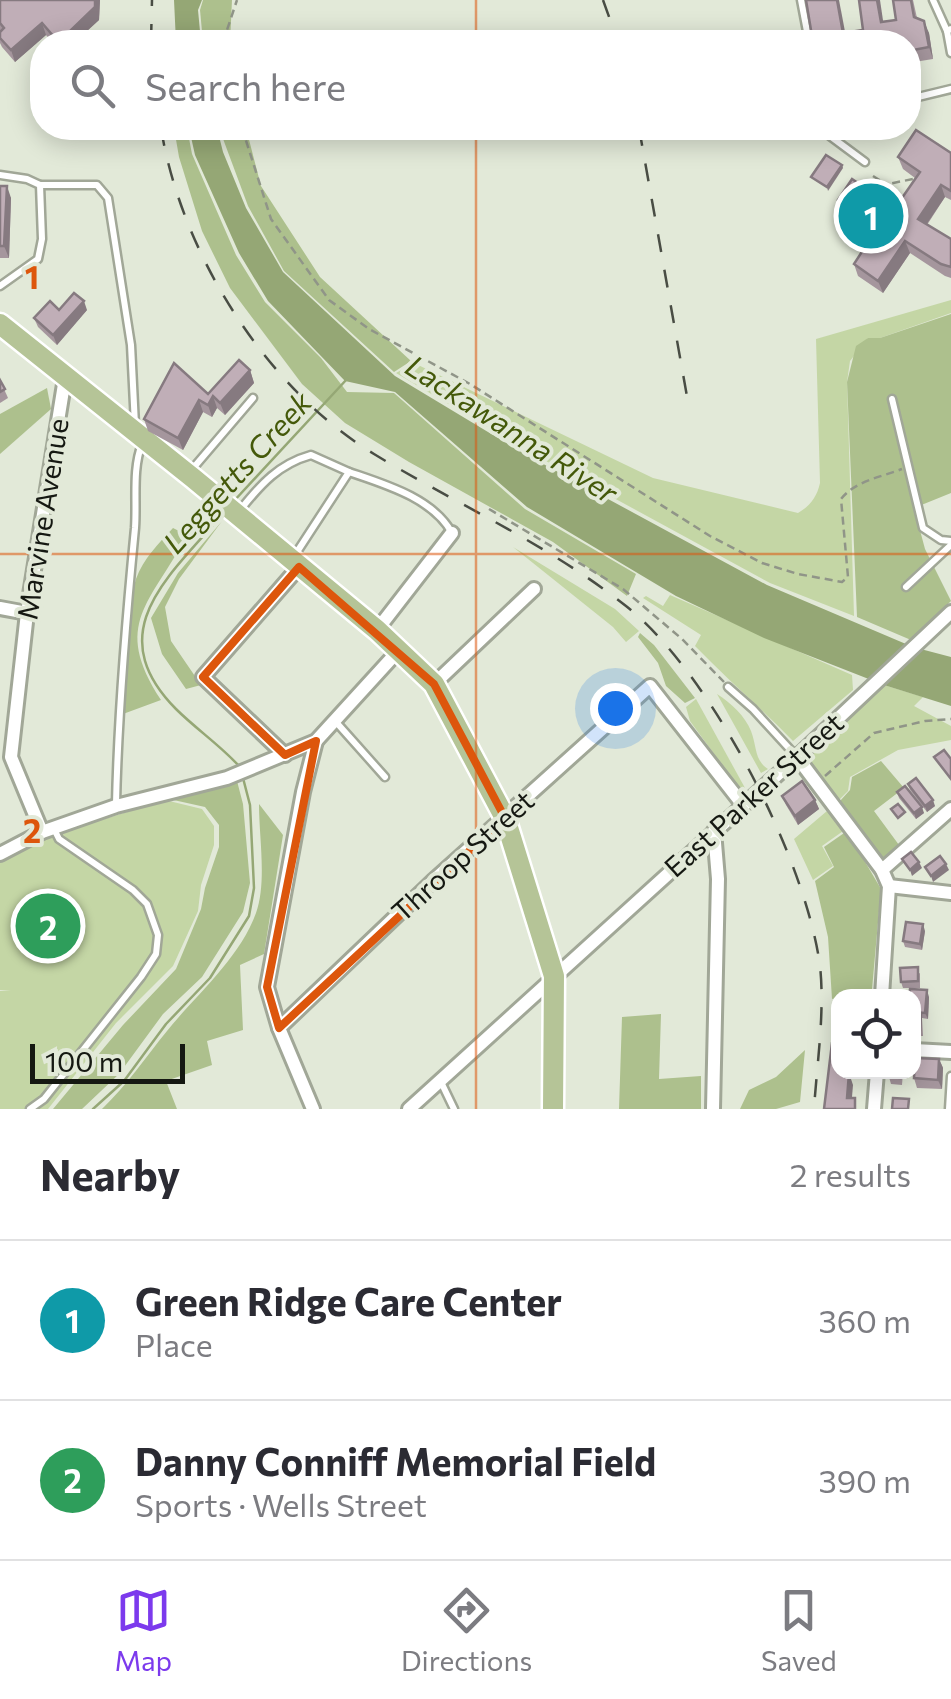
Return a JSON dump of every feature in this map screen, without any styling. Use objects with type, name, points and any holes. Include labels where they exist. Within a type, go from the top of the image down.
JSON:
[{"type":"main road","points":[[0,324],[236,513],[377,630],[434,684],[505,818],[554,976],[552,1109]]},
{"type":"street","name":"Marvine Avenue","points":[[48,830],[6,758],[65,378]]},
{"type":"street","points":[[377,630],[452,532]]},
{"type":"street","points":[[285,754],[203,677],[296,564]]},
{"type":"street","points":[[434,684],[534,589]]},
{"type":"street","points":[[0,608],[27,614]]},
{"type":"street","name":"East Parker Street","points":[[409,1109],[798,758],[949,613]]},
{"type":"street","points":[[0,854],[48,830],[116,806],[227,778],[316,742],[399,650]]},
{"type":"street","name":"Throop Street","points":[[279,1028],[432,881],[650,686],[744,805]]},
{"type":"street","points":[[313,1109],[279,1028],[267,987],[316,742]]},
{"type":"street","points":[[798,758],[882,870],[889,886],[882,989]]},
{"type":"street","points":[[882,870],[951,808]]},
{"type":"street","points":[[713,1109],[718,879],[714,830]]},
{"type":"street","points":[[889,886],[951,893]]},
{"type":"street","points":[[921,1050],[951,1052]]},
{"type":"street","points":[[874,1109],[877,1079]]},
{"type":"lane","points":[[801,0],[807,30]]},
{"type":"lane","points":[[932,0],[949,30],[951,53]]},
{"type":"lane","points":[[921,95],[951,89]]},
{"type":"lane","points":[[835,140],[865,162]]},
{"type":"lane","points":[[0,176],[28,179],[40,185],[96,185],[108,198],[130,345],[137,436],[137,503],[121,672],[116,806]]},
{"type":"lane","points":[[0,286],[38,259],[42,239],[40,185]]},
{"type":"lane","points":[[188,474],[253,398]]},
{"type":"lane","points":[[892,399],[923,528],[951,543],[906,587]]},
{"type":"lane","points":[[236,513],[264,480],[294,460],[311,455],[408,495],[438,513],[452,532]]},
{"type":"lane","points":[[296,564],[349,472]]},
{"type":"lane","points":[[728,687],[798,758]]},
{"type":"lane","points":[[335,721],[385,777]]},
{"type":"lane","points":[[30,1109],[44,1099],[141,977],[156,954],[158,935],[147,904],[115,876],[48,830]]},
{"type":"lane","points":[[949,1109],[951,1076]]},
{"type":"lane","points":[[440,1080],[454,1109]]},
{"type":"path","points":[[228,30],[237,0]]},
{"type":"path","points":[[246,140],[272,219],[330,300],[369,328],[470,384],[710,536],[762,563],[842,582],[848,576],[844,494],[872,478],[908,467]]},
{"type":"path","points":[[873,176],[885,184]]},
{"type":"path","points":[[866,197],[873,187],[912,178],[923,186]]},
{"type":"path","points":[[489,509],[622,589],[682,639],[728,687]]},
{"type":"path","points":[[817,782],[874,733],[951,719]]},
{"type":"highlighted area","points":[[299,567],[434,684],[505,818],[279,1028],[267,987],[316,741],[285,755],[203,677]]},
{"type":"shaded area","points":[[174,0],[202,0],[198,10],[200,30],[175,30]]},
{"type":"shaded area","points":[[203,0],[232,0],[231,30],[202,30]]},
{"type":"shaded area","points":[[176,140],[189,140],[236,255],[265,302],[321,358],[347,392],[394,393],[525,509],[636,574],[627,596],[553,542],[345,423],[302,384],[230,288],[202,231]]},
{"type":"shaded area","points":[[192,140],[220,140],[246,208],[283,272],[395,376],[523,453],[767,585],[913,647],[951,657],[951,706],[884,685],[764,638],[676,596],[527,507],[395,392],[345,381],[268,301],[239,253]]},
{"type":"shaded area","points":[[223,140],[249,140],[261,186],[320,277],[411,361],[394,372],[284,271],[248,206]]},
{"type":"shaded area","points":[[951,300],[951,313],[880,338],[868,338],[850,361],[847,382],[854,616],[770,583],[533,454],[396,373],[414,363],[653,478],[798,513],[812,501],[820,483],[816,339]]},
{"type":"shaded area","points":[[951,314],[951,493],[914,508],[925,549],[951,601],[911,640],[857,617],[847,382],[856,346],[868,338],[880,338]]},
{"type":"shaded area","points":[[47,388],[51,409],[0,454],[0,414]]},
{"type":"shaded area","points":[[222,521],[179,579],[165,607],[171,641],[201,685],[186,689],[162,654],[151,618],[178,573]]},
{"type":"shaded area","points":[[173,528],[187,535],[150,597],[138,632],[146,674],[161,700],[123,714],[127,629],[136,579],[147,558]]},
{"type":"shaded area","points":[[513,547],[615,609],[639,631],[626,642],[613,627]]},
{"type":"shaded area","points":[[670,595],[852,675],[853,690],[793,741],[695,646],[701,635],[643,598],[663,606]]},
{"type":"shaded area","points":[[640,633],[695,698],[685,703],[666,686],[658,663],[638,637]]},
{"type":"shaded area","points":[[884,685],[923,697],[914,706],[951,726],[951,740],[898,750],[850,777],[848,791],[831,808],[846,829],[822,846],[833,866],[813,880],[794,839],[827,811],[798,773],[811,763],[807,757]]},
{"type":"shaded area","points":[[717,694],[745,720],[758,757],[768,769],[761,773]]},
{"type":"shaded area","points":[[696,699],[745,788],[741,791],[690,721],[686,707]]},
{"type":"shaded area","points":[[881,761],[904,788],[874,811],[899,845],[883,859],[840,801],[850,790],[852,777]]},
{"type":"shaded area","points":[[237,781],[243,804],[250,883],[243,912],[202,977],[163,1014],[119,1074],[82,1109],[53,1109],[176,969],[201,909],[219,847],[219,825],[205,807],[169,799]]},
{"type":"shaded area","points":[[165,800],[202,809],[214,826],[214,845],[201,885],[198,911],[173,966],[116,1023],[48,1109],[0,1109],[0,991],[11,991],[0,990],[0,857],[41,839]]},
{"type":"shaded area","points":[[259,804],[283,835],[264,954],[240,965],[243,1030],[207,1041],[212,1065],[166,1081],[177,1109],[102,1109],[228,961],[249,930],[261,888]]},
{"type":"shaded area","points":[[847,831],[881,889],[872,989],[831,989],[828,937],[815,881],[834,867],[824,847]]},
{"type":"shaded area","points":[[661,1014],[659,1079],[701,1076],[701,1109],[619,1109],[622,1017]]},
{"type":"shaded area","points":[[805,1050],[800,1102],[776,1109],[740,1109],[749,1090],[776,1077]]},
{"type":"building","points":[[0,0],[95,0],[95,7],[71,30],[48,30],[42,23],[11,50],[0,38],[4,28],[0,23]]},
{"type":"building","points":[[806,0],[837,0],[842,30],[811,30]]},
{"type":"building","points":[[859,0],[877,0],[881,22],[896,20],[893,0],[911,0],[914,17],[924,21],[929,47],[921,49],[921,30],[863,30]]},
{"type":"building","points":[[921,133],[951,153],[951,191],[941,185],[918,219],[951,239],[951,267],[905,241],[878,281],[854,264],[878,227],[838,200],[852,179],[895,208],[920,172],[898,157],[909,140],[921,140]]},
{"type":"building","points":[[826,155],[842,165],[827,187],[811,177]]},
{"type":"building","points":[[0,186],[7,186],[4,246],[0,246]]},
{"type":"building","points":[[74,293],[84,301],[53,335],[34,318],[50,301],[59,310]]},
{"type":"building","points":[[239,360],[250,370],[220,403],[213,396],[208,405],[199,400],[178,438],[144,419],[174,363],[208,394]]},
{"type":"building","points":[[944,750],[951,759],[951,779],[934,757]]},
{"type":"building","points":[[916,778],[933,800],[925,806],[908,784]]},
{"type":"building","points":[[802,781],[815,800],[795,816],[782,796]]},
{"type":"building","points":[[905,786],[922,807],[914,813],[897,792]]},
{"type":"building","points":[[898,804],[905,812],[898,818],[891,809]]},
{"type":"building","points":[[911,852],[919,862],[910,870],[902,859]]},
{"type":"building","points":[[940,856],[946,864],[931,876],[925,867]]},
{"type":"building","points":[[906,922],[923,924],[920,944],[903,941]]},
{"type":"building","points":[[918,967],[918,981],[901,982],[900,968]]},
{"type":"building","points":[[921,990],[927,990],[925,1013],[921,1013]]},
{"type":"building","points":[[831,1051],[831,1079],[849,1079],[847,1098],[855,1098],[855,1109],[824,1109]]},
{"type":"building","points":[[921,1058],[939,1059],[938,1080],[921,1079]]},
{"type":"building","points":[[893,1098],[909,1099],[908,1109],[892,1109]]},
{"type":"waterway","name":"Leggetts Creek","points":[[233,502],[347,379]]},
{"type":"waterway","name":"Leggetts Creek","points":[[222,515],[181,561],[150,606],[143,630],[144,655],[154,681],[176,709],[239,766]]},
{"type":"waterway","name":"Leggetts Creek","points":[[93,1109],[124,1081],[166,1024],[210,978],[249,916],[254,888],[250,805],[243,778]]},
{"type":"railway","points":[[151,30],[152,0]]},
{"type":"railway","points":[[603,0],[614,30]]},
{"type":"railway","points":[[164,140],[187,222],[208,268],[264,355],[298,393],[334,426],[374,454],[566,563],[626,606],[658,636],[721,721],[775,823],[811,923],[822,1001],[814,1109]]},
{"type":"railway","points":[[641,140],[688,402]]},
{"type":"place","name":"Green Ridge Care Center","points":[[871,216]]},
{"type":"place","name":"Danny Conniff Memorial Field","points":[[48,926]]},
{"type":"water label","name":"Lackawanna River","points":[[511,430]]}]
